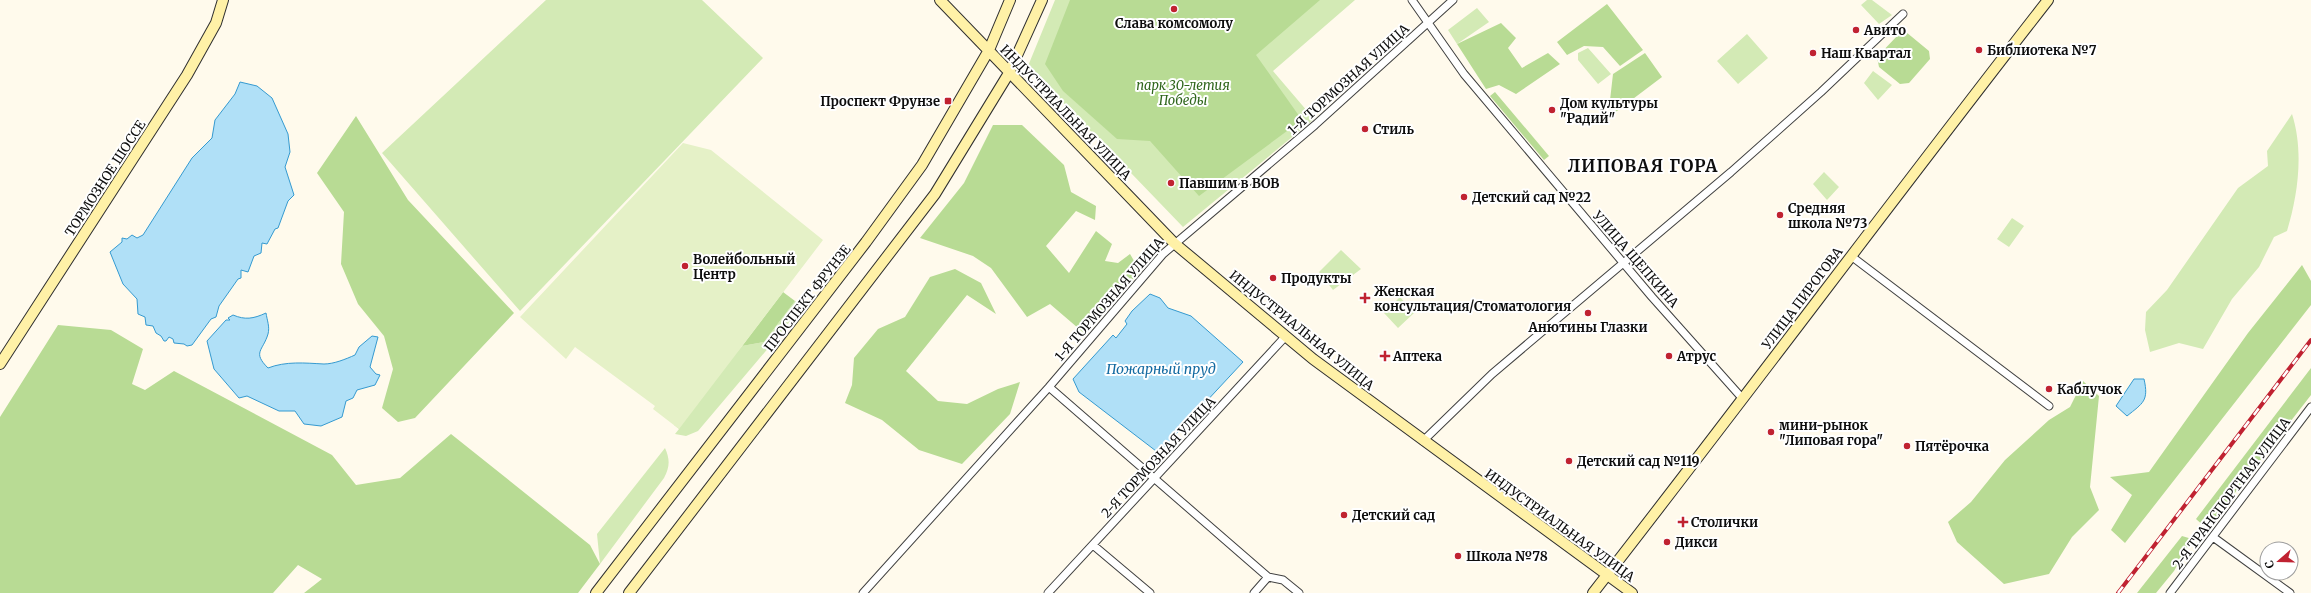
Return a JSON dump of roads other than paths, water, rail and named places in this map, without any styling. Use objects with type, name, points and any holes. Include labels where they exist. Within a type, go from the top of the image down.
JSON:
[{"type":"street","name":"ТОРМОЗНОЕ ШОССЕ","points":[[0,364],[187,75],[216,22],[223,0]]},
{"type":"street","name":"ИНДУСТРИАЛЬНАЯ УЛИЦА","points":[[940,0],[1174,243],[1285,337],[1423,441],[1608,574],[1632,593]]},
{"type":"street","name":"ПРОСПЕКТ ФРУНЗЕ","points":[[596,593],[866,242],[922,165],[989,50],[1010,0]]},
{"type":"street","points":[[629,593],[935,194],[1009,73],[1042,0]]},
{"type":"street","name":"УЛИЦА ЩЕПКИНА","points":[[1412,0],[1464,74],[1622,262],[1742,398]]},
{"type":"street","name":"1-Я ТОРМОЗНАЯ УЛИЦА","points":[[863,593],[1049,387],[1174,243],[1312,128],[1453,0]]},
{"type":"street","name":"УЛИЦА ПИРОГОВА","points":[[1593,593],[1685,476],[1742,398],[2048,0]]},
{"type":"street","points":[[1423,441],[1492,374],[1778,131],[1903,14]]},
{"type":"street","points":[[1851,256],[2049,406]]},
{"type":"street","name":"2-Я ТОРМОЗНАЯ УЛИЦА","points":[[1048,593],[1285,337]]},
{"type":"street","points":[[1049,387],[1268,577],[1283,580],[1299,593]]},
{"type":"street","name":"2-Я ТРАНСПОРТНАЯ УЛИЦА","points":[[2170,593],[2311,407]]},
{"type":"street","points":[[2213,537],[2290,593]]},
{"type":"street","points":[[1093,545],[1150,593]]},
{"type":"street","points":[[1254,593],[1268,577]]},
{"type":"water","points":[[240,82],[257,86],[272,98],[288,134],[290,152],[285,167],[294,195],[288,201],[278,228],[275,229],[267,244],[262,243],[261,253],[254,256],[248,272],[241,270],[241,278],[238,279],[219,306],[216,317],[211,319],[192,345],[187,346],[184,344],[174,343],[173,339],[169,337],[166,341],[164,341],[161,336],[156,333],[153,326],[146,325],[145,317],[138,314],[137,299],[123,284],[110,252],[122,242],[122,238],[127,239],[132,235],[137,238],[143,235],[192,158],[212,138],[215,120],[235,94]]},
{"type":"water","name":"Пожарный пруд","points":[[1150,294],[1160,298],[1168,308],[1191,316],[1243,362],[1163,448],[1156,451],[1079,392],[1073,379],[1113,335],[1116,338],[1127,324],[1125,321],[1132,311]]},
{"type":"water","points":[[266,313],[269,331],[260,351],[260,355],[263,363],[268,368],[289,363],[324,364],[340,361],[355,355],[359,347],[372,336],[378,337],[370,367],[376,374],[380,375],[375,385],[357,390],[353,398],[346,401],[342,417],[321,426],[304,424],[295,411],[279,411],[247,396],[239,398],[214,369],[207,341],[226,320],[230,320],[228,318],[233,315],[241,318],[249,318],[257,317]]},
{"type":"water","points":[[2134,379],[2144,379],[2146,392],[2141,404],[2127,416],[2116,406]]},
{"type":"railway","points":[[2118,593],[2311,340]]},
{"type":"place","name":"Слава комсомолу","points":[[1174,9]]},
{"type":"place","name":"Авито","points":[[1856,30]]},
{"type":"place","name":"Библиотека №7","points":[[1979,50]]},
{"type":"place","name":"Наш Квартал","points":[[1813,53]]},
{"type":"place","name":"Проспект Фрунзе","points":[[948,101]]},
{"type":"place","name":"Дом культуры \"Радий\"","points":[[1552,110]]},
{"type":"place","name":"Стиль","points":[[1365,129]]},
{"type":"place","name":"Павшим в ВОВ","points":[[1171,183]]},
{"type":"place","name":"Детский сад №22","points":[[1464,197]]},
{"type":"place","name":"Средняя школа №73","points":[[1780,215]]},
{"type":"place","name":"Волейбольный Центр","points":[[685,266]]},
{"type":"place","name":"Продукты","points":[[1273,278]]},
{"type":"place","name":"Женская консультация/Стоматология","points":[[1365,298]]},
{"type":"place","name":"Анютины Глазки","points":[[1588,313]]},
{"type":"place","name":"Аптека","points":[[1385,356]]},
{"type":"place","name":"Атрус","points":[[1669,356]]},
{"type":"place","name":"Каблучок","points":[[2049,389]]},
{"type":"place","name":"мини-рынок \"Липовая гора\"","points":[[1771,432]]},
{"type":"place","name":"Пятёрочка","points":[[1907,446]]},
{"type":"place","name":"Детский сад №119","points":[[1569,461]]},
{"type":"place","name":"Детский сад","points":[[1344,515]]},
{"type":"place","name":"Столички","points":[[1683,522]]},
{"type":"place","name":"Дикси","points":[[1667,542]]},
{"type":"place","name":"Школа №78","points":[[1458,556]]},
{"type":"district","name":"ЛИПОВАЯ ГОРА","points":[[1643,166]]},
{"type":"park label","name":"парк 30-летия Победы","points":[[1183,92]]}]
